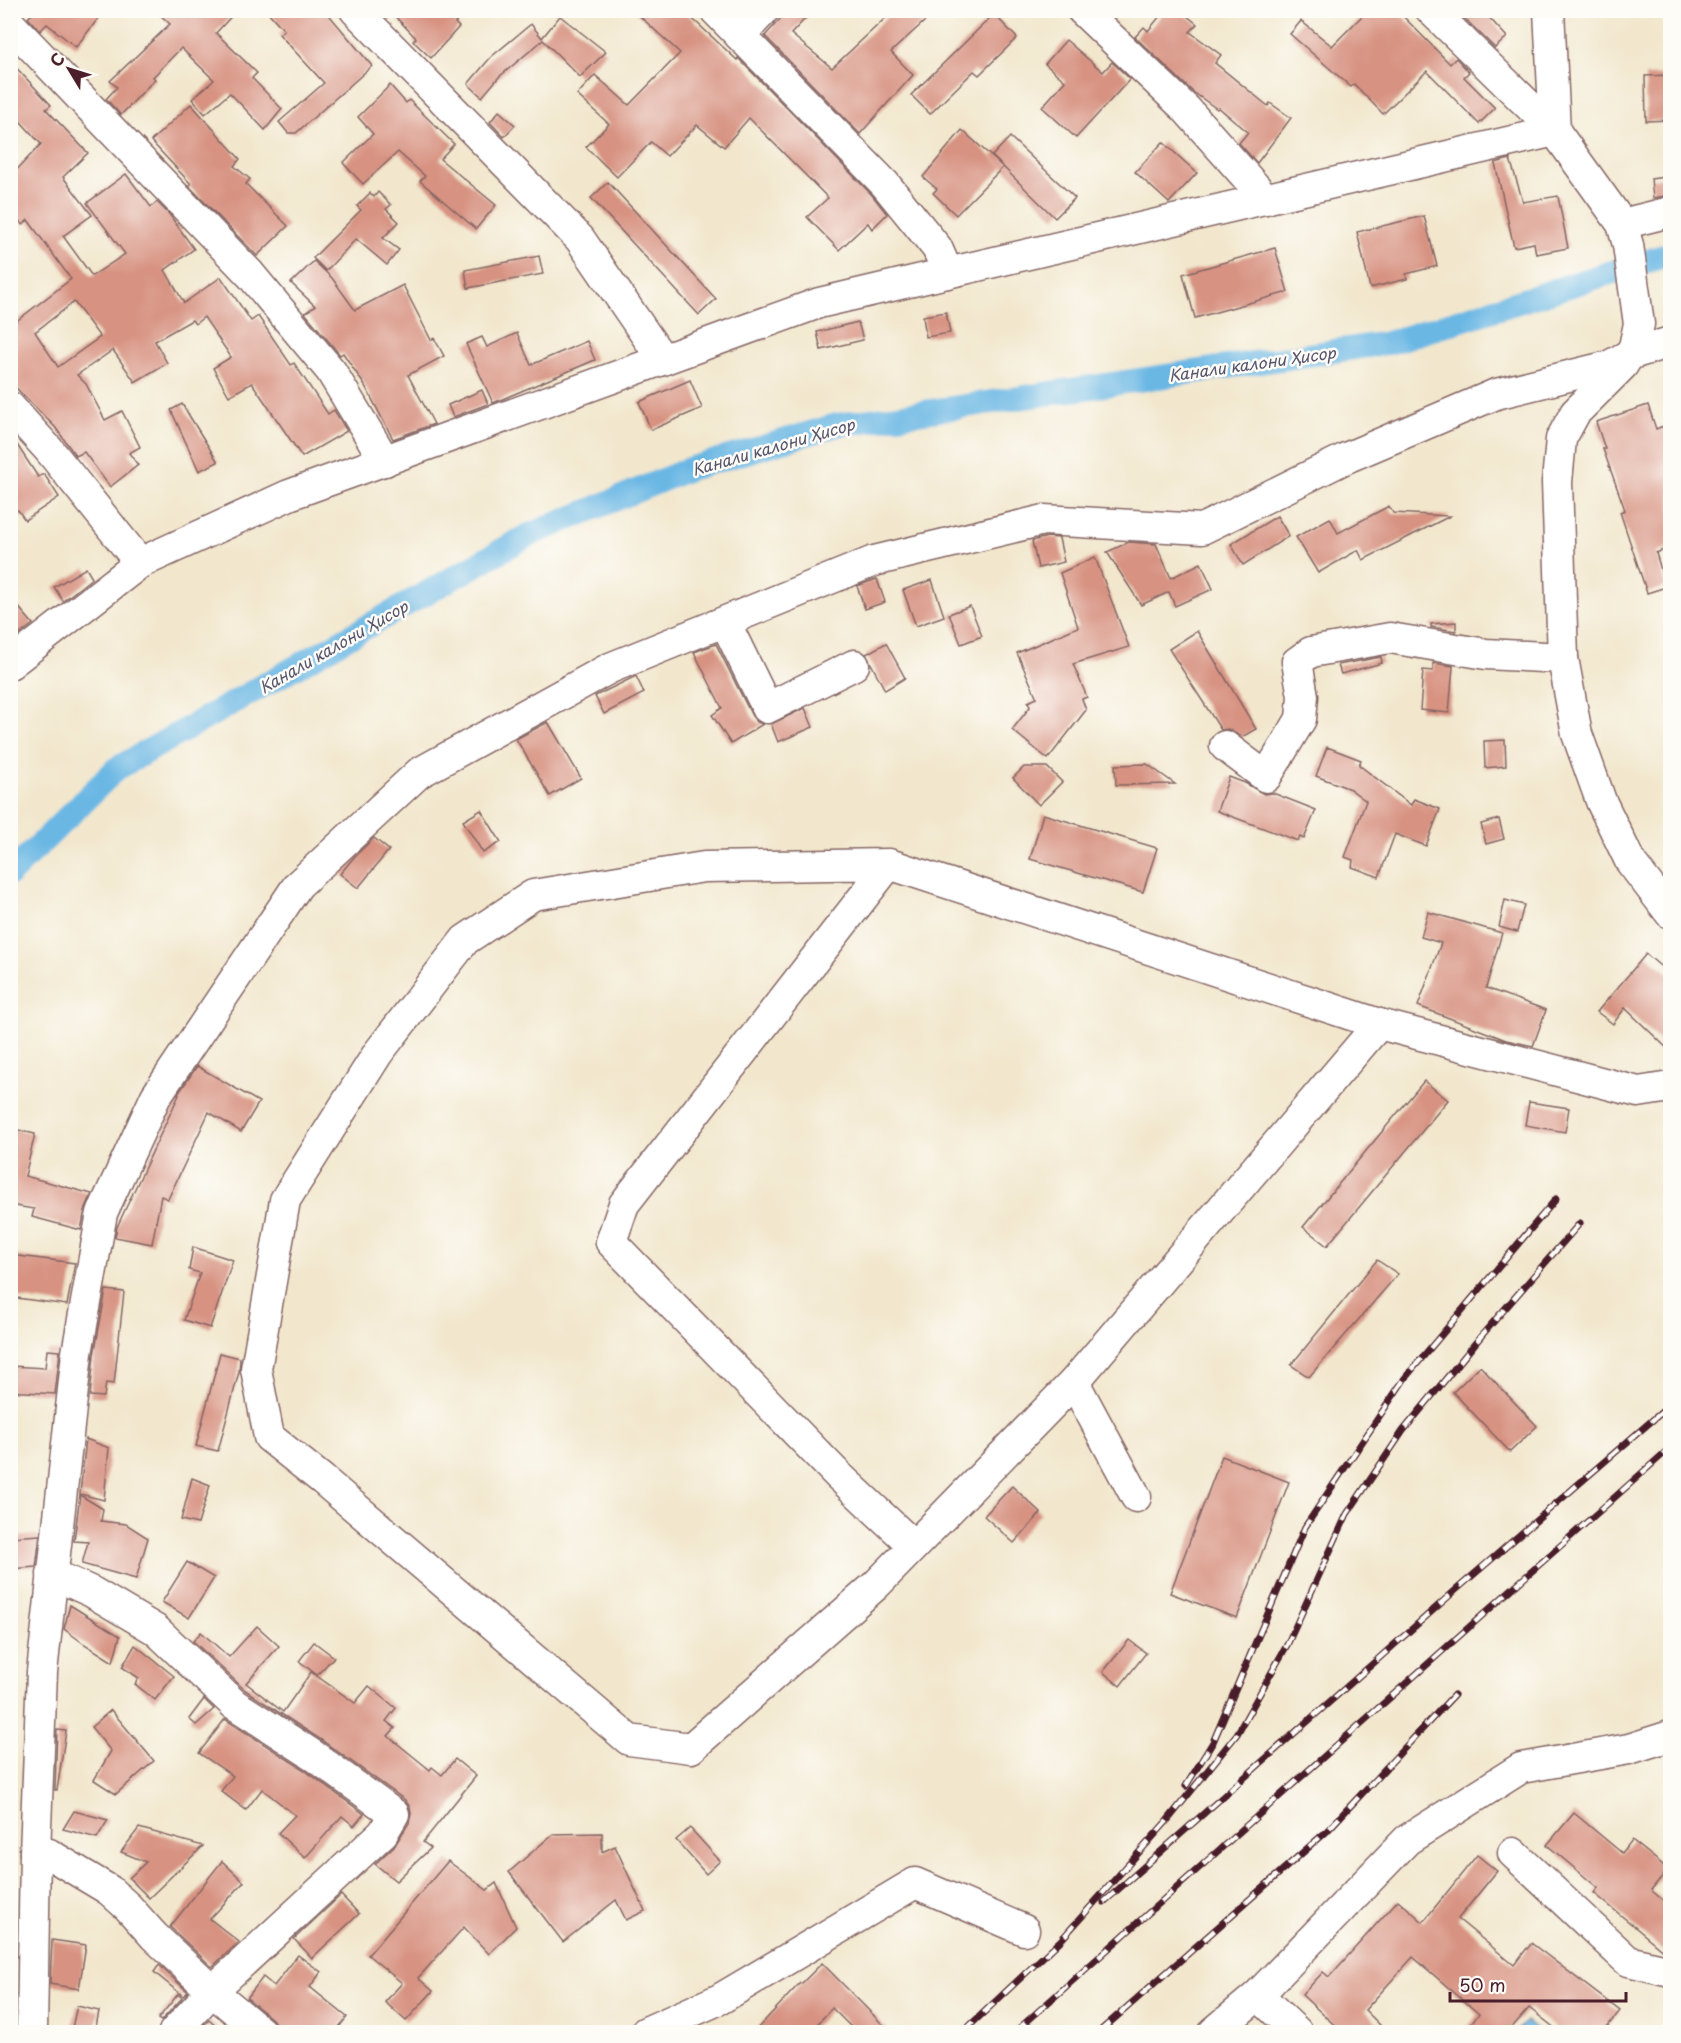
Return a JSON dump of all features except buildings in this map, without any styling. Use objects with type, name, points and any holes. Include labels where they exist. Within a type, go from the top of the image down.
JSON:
[{"type":"street","points":[[355,10],[580,239],[663,360]]},
{"type":"street","points":[[715,10],[885,184],[937,248],[948,273]]},
{"type":"street","points":[[740,36],[764,10]]},
{"type":"street","points":[[1082,10],[1186,109],[1266,199]]},
{"type":"street","points":[[1431,10],[1555,131],[1625,234],[1639,324],[1634,347],[1623,366],[1575,413],[1561,439],[1557,482],[1563,658],[1577,734],[1601,801],[1630,861],[1671,913]]},
{"type":"street","points":[[1549,10],[1555,131]]},
{"type":"street","points":[[10,24],[250,274],[331,371],[385,461]]},
{"type":"street","points":[[10,664],[140,563],[289,495],[819,303],[1555,131]]},
{"type":"street","points":[[1625,234],[1671,212]]},
{"type":"street","points":[[32,2032],[35,1853],[42,1672],[77,1353],[102,1213],[156,1096],[298,885],[419,773],[610,668],[874,561],[1044,519],[1202,530],[1346,458],[1496,394],[1609,366],[1629,355],[1671,342]]},
{"type":"street","points":[[10,407],[50,451],[140,563]]},
{"type":"street","points":[[725,622],[767,708],[854,665]]},
{"type":"street","points":[[1225,746],[1266,777],[1301,719],[1303,696],[1297,662],[1311,652],[1390,638],[1486,654],[1563,658]]},
{"type":"street","points":[[1379,1024],[1074,1382],[876,1585],[691,1748],[629,1740],[323,1480],[269,1437],[256,1369],[285,1200],[378,1053],[465,940],[533,895],[704,867],[889,864],[1379,1024],[1638,1092],[1671,1088]]},
{"type":"street","points":[[889,864],[624,1204],[611,1242],[838,1475],[914,1546]]},
{"type":"street","points":[[1074,1382],[1136,1497]]},
{"type":"street","points":[[52,1574],[92,1592],[156,1630],[234,1704],[313,1755],[394,1814],[383,1833],[212,1991],[174,2032]]},
{"type":"street","points":[[1214,2032],[1258,1995],[1407,1840],[1521,1768],[1629,1749],[1671,1736]]},
{"type":"street","points":[[35,1853],[49,1854],[109,1890],[212,1991],[261,2032]]},
{"type":"street","points":[[1513,1853],[1628,1961],[1671,1971]]},
{"type":"street","points":[[646,2032],[687,2025],[720,1999],[915,1883],[1024,1930]]},
{"type":"street","points":[[1258,1995],[1297,2032]]},
{"type":"water","points":[[1526,2021],[1540,2032],[1516,2032]]},
{"type":"waterway","name":"Канали калони Ҳисор","points":[[10,874],[116,769],[527,536],[689,469],[837,425],[1388,343],[1670,254]]},
{"type":"railway","points":[[1186,1786],[1213,1742],[1305,1527],[1405,1378],[1556,1199]]},
{"type":"railway","points":[[963,2032],[1061,1940],[1167,1821],[1237,1734],[1287,1645],[1347,1514],[1403,1431],[1482,1335],[1580,1223]]},
{"type":"railway","points":[[1104,1902],[1457,1589],[1670,1405]]},
{"type":"railway","points":[[1015,2032],[1670,1448]]},
{"type":"railway","points":[[1099,2032],[1326,1832],[1454,1695]]}]
